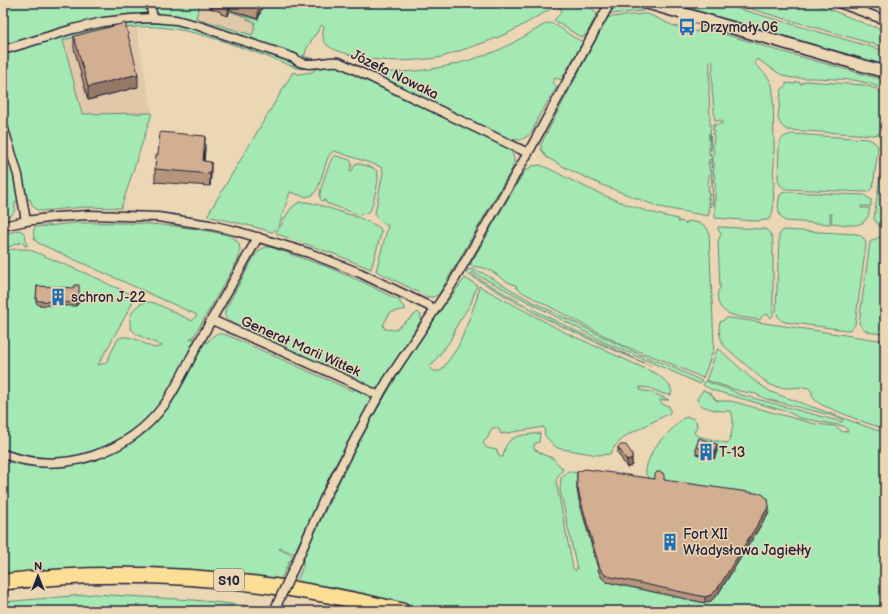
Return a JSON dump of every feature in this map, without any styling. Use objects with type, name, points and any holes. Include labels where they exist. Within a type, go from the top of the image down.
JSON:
[{"type":"highway","name":"S10","points":[[3,582],[80,576],[127,575],[200,578],[287,588],[352,599],[402,611]]},
{"type":"main road","points":[[647,3],[885,72]]},
{"type":"street","points":[[150,3],[153,18]]},
{"type":"street","points":[[274,611],[325,498],[356,437],[379,396],[452,284],[528,153],[610,3]]},
{"type":"street","points":[[839,3],[885,20]]},
{"type":"street","name":"Józefa Nowaka","points":[[3,50],[103,22],[153,18],[176,20],[200,26],[294,58],[300,63],[314,64],[328,61],[339,62],[528,153]]},
{"type":"street","points":[[3,126],[18,175],[26,221]]},
{"type":"street","points":[[3,226],[56,217],[89,215],[158,217],[210,225],[236,230],[309,253],[360,273],[435,309]]},
{"type":"street","points":[[3,454],[18,459],[46,463],[66,462],[85,458],[110,450],[128,439],[148,423],[174,389],[258,237]]},
{"type":"street","name":"Generał Marii Wittek","points":[[212,320],[358,385],[379,396]]},
{"type":"shaded area","points":[[200,3],[263,3],[252,36],[195,18]]},
{"type":"shaded area","points":[[136,26],[152,113],[82,114],[63,40],[98,32]]},
{"type":"green space","points":[[3,3],[200,3],[196,18],[252,35],[255,22],[247,19],[247,17],[231,12],[232,11],[258,20],[263,3],[587,3],[597,14],[586,35],[582,37],[554,20],[561,13],[561,8],[556,6],[502,36],[442,57],[410,61],[367,59],[335,50],[324,42],[324,27],[321,25],[306,50],[305,55],[302,56],[315,60],[304,68],[295,68],[217,39],[176,29],[136,27],[99,32],[63,40],[82,114],[152,113],[121,208],[85,207],[41,211],[35,208],[30,199],[15,202],[14,213],[3,218]]},
{"type":"green space","points":[[670,3],[719,3],[885,51],[885,65]]},
{"type":"green space","points":[[730,3],[814,3],[823,7],[825,3],[831,3],[829,9],[868,25],[885,30],[885,38],[883,45],[880,46]]},
{"type":"green space","points":[[622,5],[628,5],[644,10],[609,14],[614,8]]},
{"type":"green space","points":[[648,14],[674,26],[697,32],[698,29],[720,32],[769,48],[884,80],[885,90],[871,84],[854,80],[787,77],[757,59],[754,63],[769,79],[773,91],[775,152],[773,153],[775,158],[773,171],[774,207],[772,215],[765,221],[715,218],[715,182],[713,181],[715,175],[713,174],[713,167],[715,164],[713,160],[714,149],[712,147],[714,135],[712,134],[714,133],[714,130],[712,129],[715,127],[712,126],[714,124],[718,125],[719,123],[723,123],[721,120],[715,121],[712,89],[713,62],[710,61],[709,91],[711,151],[709,133],[709,154],[710,155],[711,153],[713,206],[710,159],[708,161],[710,163],[708,163],[708,165],[710,167],[710,174],[708,186],[710,187],[708,188],[708,191],[710,192],[708,194],[711,195],[708,196],[708,199],[710,199],[708,202],[712,203],[709,203],[711,206],[708,207],[708,210],[710,209],[708,216],[659,207],[602,185],[570,170],[546,157],[541,149],[543,140],[607,18]]},
{"type":"green space","points":[[547,23],[558,26],[583,42],[561,80],[557,78],[554,79],[554,83],[557,87],[539,116],[532,132],[520,140],[510,139],[368,72],[369,70],[385,72],[419,71],[453,65],[501,49]]},
{"type":"green space","points":[[334,64],[507,147],[513,154],[513,167],[439,294],[436,296],[426,296],[376,271],[388,226],[378,220],[375,213],[383,172],[382,168],[379,166],[334,151],[332,152],[328,157],[318,188],[313,195],[306,197],[290,192],[279,226],[272,232],[207,216],[293,72],[298,74],[312,72],[320,66]]},
{"type":"green space","points":[[806,81],[865,85],[877,89],[885,97],[882,128],[879,134],[873,135],[785,129],[781,125],[778,118],[781,91],[786,86],[786,83],[795,84],[796,82],[800,82],[800,84],[802,84]]},
{"type":"green space","points":[[792,134],[868,139],[873,141],[878,146],[878,149],[873,187],[867,192],[786,189],[780,184],[778,179],[779,144],[784,137]]},
{"type":"green space","points":[[885,140],[885,228],[880,227],[874,219]]},
{"type":"green space","points":[[334,156],[350,160],[352,164],[350,171],[352,171],[356,163],[370,167],[377,171],[378,178],[376,189],[369,212],[359,215],[326,203],[325,200],[322,201],[320,199],[322,185]]},
{"type":"green space","points":[[540,165],[549,168],[585,187],[624,203],[678,219],[678,222],[682,221],[685,224],[688,221],[704,225],[706,227],[709,233],[714,344],[713,351],[703,378],[665,361],[624,346],[522,292],[516,287],[516,285],[508,282],[491,271],[470,266],[524,172],[532,166]]},
{"type":"green space","points":[[787,192],[864,195],[871,200],[871,206],[861,206],[861,208],[870,208],[868,216],[861,224],[856,225],[831,223],[832,214],[830,214],[830,224],[785,221],[780,216],[778,205],[780,195]]},
{"type":"green space","points":[[300,202],[316,204],[360,218],[380,228],[380,238],[371,269],[277,234],[276,232],[289,211]]},
{"type":"green space","points":[[75,223],[162,225],[196,229],[231,236],[239,244],[239,258],[193,338],[190,338],[207,343],[216,334],[227,335],[353,391],[355,388],[360,390],[369,396],[370,402],[331,473],[294,554],[280,548],[279,549],[293,557],[281,579],[159,568],[81,569],[3,574],[3,251],[28,249],[131,294],[133,298],[132,304],[98,365],[106,363],[118,339],[122,337],[131,338],[154,348],[162,346],[138,335],[131,329],[130,318],[135,308],[139,305],[149,302],[155,303],[192,321],[197,315],[38,243],[34,237],[33,233],[35,227]]},
{"type":"green space","points":[[718,227],[765,229],[771,235],[773,240],[773,316],[771,318],[769,315],[763,315],[760,320],[735,316],[724,311],[720,307],[717,296],[720,288],[718,241],[721,234]]},
{"type":"green space","points":[[20,230],[25,235],[27,246],[21,242],[3,248],[3,234]]},
{"type":"green space","points":[[783,230],[857,234],[863,238],[866,245],[855,325],[850,330],[785,322],[779,318],[776,311],[779,235]]},
{"type":"green space","points":[[879,237],[885,237],[885,334],[867,331],[861,327],[859,323],[870,242]]},
{"type":"green space","points":[[270,247],[325,266],[365,283],[398,300],[400,298],[400,303],[406,309],[390,313],[383,325],[385,329],[395,330],[418,312],[421,315],[421,320],[378,388],[375,390],[367,387],[365,383],[234,326],[235,324],[226,318],[226,308],[255,255],[261,249]]},
{"type":"green space","points":[[468,269],[481,272],[531,301],[634,352],[670,366],[702,381],[700,384],[606,343],[472,272],[471,274],[532,309],[651,366],[538,315],[466,273]]},
{"type":"green space","points":[[465,278],[477,285],[471,303],[457,325],[450,341],[430,367],[434,371],[441,371],[458,347],[477,298],[479,286],[562,331],[657,374],[671,388],[671,395],[663,394],[650,388],[640,387],[640,390],[651,392],[669,400],[660,400],[664,405],[669,406],[670,413],[627,435],[615,446],[610,454],[598,455],[557,448],[545,436],[544,427],[501,434],[498,428],[492,428],[488,437],[483,443],[487,448],[497,450],[500,457],[503,457],[507,444],[511,440],[516,437],[540,433],[539,442],[534,444],[534,449],[553,458],[563,469],[556,483],[573,568],[575,571],[577,569],[560,490],[561,478],[568,471],[585,475],[577,489],[599,572],[602,578],[607,582],[705,603],[711,601],[718,594],[769,512],[768,505],[650,479],[646,475],[647,464],[652,452],[659,442],[682,419],[687,417],[696,421],[697,426],[694,433],[698,436],[726,443],[729,442],[733,423],[731,411],[715,410],[700,405],[697,399],[703,390],[711,394],[717,401],[731,401],[815,424],[835,426],[843,432],[848,431],[843,426],[800,418],[788,412],[712,390],[703,385],[705,381],[738,394],[842,422],[843,420],[834,416],[766,399],[756,394],[739,391],[706,380],[718,348],[752,379],[771,392],[885,432],[885,611],[436,611],[353,591],[297,581],[304,563],[301,562],[304,555],[349,461],[375,413],[402,368],[440,311]]},
{"type":"green space","points":[[727,318],[885,341],[885,429],[822,405],[812,396],[812,392],[809,388],[787,388],[768,384],[724,346],[721,340],[719,325],[720,322]]},
{"type":"green space","points":[[94,594],[194,600],[268,608],[266,611],[3,611],[3,602]]},
{"type":"building","points":[[221,3],[229,3],[228,7],[221,5]]},
{"type":"building","points":[[248,3],[259,3],[258,6]]},
{"type":"building","points":[[125,23],[138,74],[88,87],[74,36]]},
{"type":"building","points":[[160,132],[205,136],[203,161],[211,162],[210,174],[155,169]]},
{"type":"building","name":"schron J-22","points":[[74,285],[79,285],[79,300],[76,303],[38,301],[36,299],[37,286],[74,288]]},
{"type":"building","points":[[699,438],[717,444],[714,453],[696,447]]},
{"type":"building","points":[[621,445],[626,445],[632,454],[632,459],[627,461],[618,447]]},
{"type":"building","name":"Fort XII Władysława Jagiełły","points":[[585,469],[655,479],[655,474],[660,472],[664,475],[664,480],[762,494],[768,499],[769,506],[718,588],[711,595],[705,597],[607,576],[602,572],[599,566],[577,483],[577,472]]},
{"type":"place","name":"Drzymały 06","points":[[687,27]]},
{"type":"place","name":"schron J-22","points":[[58,297]]},
{"type":"place","name":"T-13","points":[[706,452]]},
{"type":"place","name":"Fort XII Władysława Jagiełły","points":[[670,542]]}]
